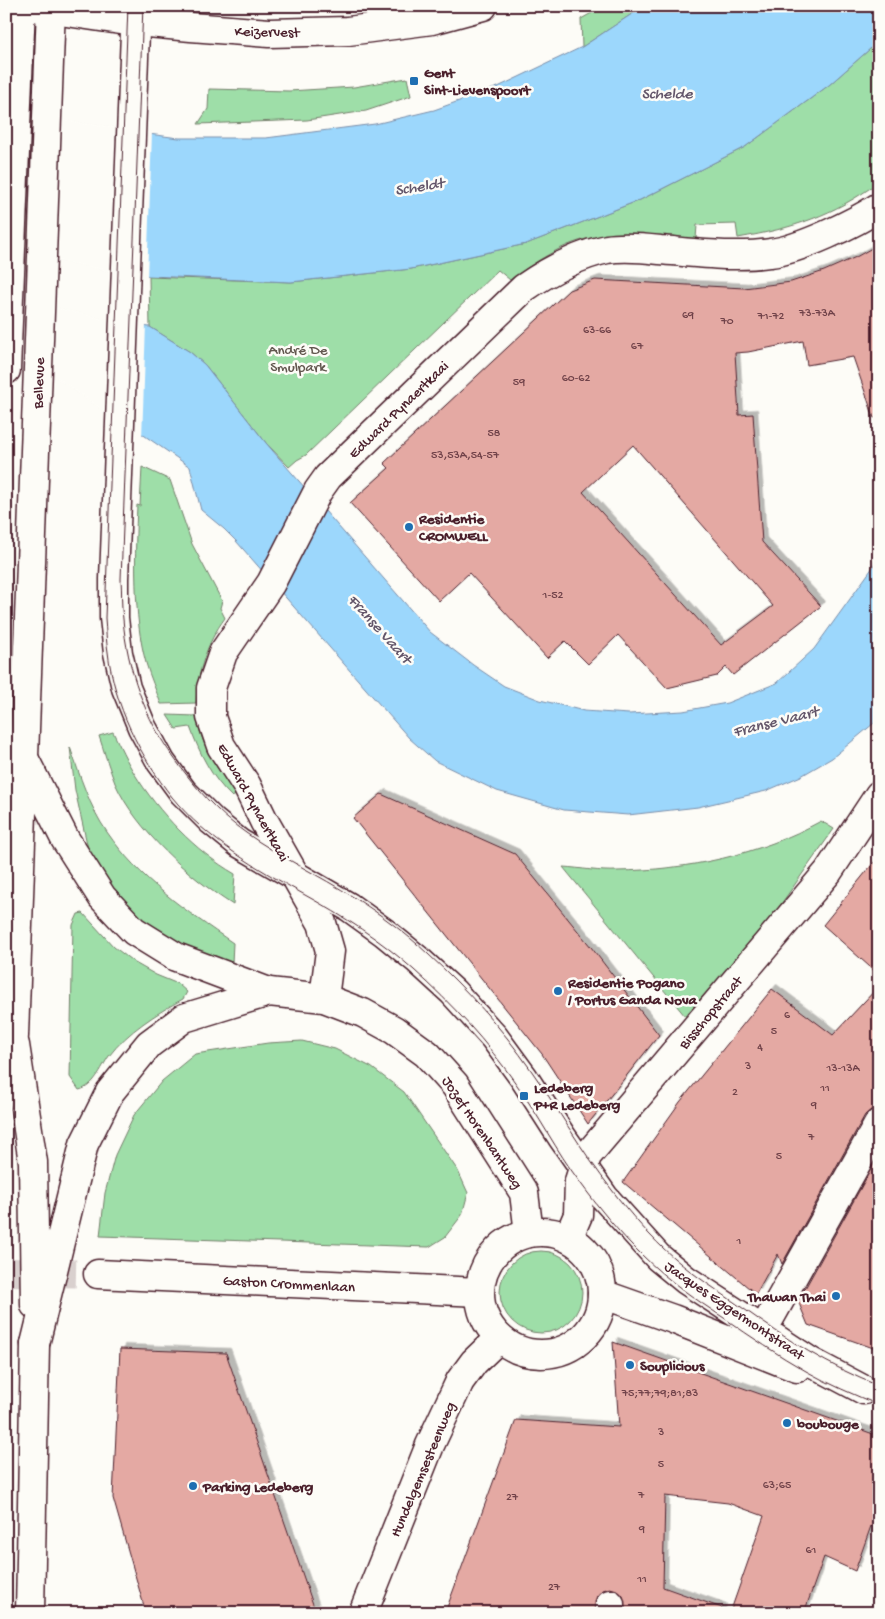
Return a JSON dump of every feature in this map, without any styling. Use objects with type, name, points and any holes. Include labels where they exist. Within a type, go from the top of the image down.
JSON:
[{"type":"main road","points":[[6,370],[21,6]]},
{"type":"main road","name":"Keizervest","points":[[44,7],[135,14],[191,27],[269,33],[348,31],[432,20],[483,6]]},
{"type":"main road","name":"Bellevue","points":[[14,1036],[49,69],[44,7]]},
{"type":"main road","name":"Edward Pynaertkaai","points":[[135,14],[114,618],[118,653],[126,688],[142,727],[161,762],[183,792],[212,821],[239,842],[349,908],[384,932],[453,992],[494,1037],[524,1078],[582,1167]]},
{"type":"main road","name":"Edward Pynaertkaai","points":[[324,998],[330,951],[322,923],[264,821],[247,786],[222,746],[212,717],[211,688],[222,653],[271,583],[318,491],[328,477],[342,463],[524,288],[548,272],[576,258],[608,249],[639,248],[733,256],[772,253],[805,243],[865,216],[879,207]]},
{"type":"main road","name":"Jozef Horenbantweg","points":[[25,760],[65,839],[102,898],[134,931],[176,957],[270,992],[324,998],[363,1012],[394,1030],[427,1054],[455,1085],[524,1193],[529,1232]]},
{"type":"main road","name":"Bisschopstraat","points":[[568,1238],[578,1215],[579,1181],[586,1156],[828,872],[879,795]]},
{"type":"main road","points":[[35,1344],[84,1144],[110,1092],[149,1044],[184,1018],[270,992]]},
{"type":"main road","points":[[6,1068],[14,1036]]},
{"type":"main road","points":[[14,1036],[33,1162],[35,1344],[30,1613]]},
{"type":"main road","points":[[753,1338],[879,1123]]},
{"type":"main road","name":"Jacques Eggermontstraat","points":[[582,1167],[604,1197],[658,1257],[753,1338],[807,1372],[872,1393]]},
{"type":"main road","points":[[529,1232],[556,1233],[568,1238],[584,1249],[600,1274],[602,1294],[599,1313],[590,1330],[568,1348],[554,1353],[524,1352],[499,1338],[488,1324],[482,1309],[479,1292],[481,1278],[486,1265],[504,1244],[529,1232]]},
{"type":"main road","name":"Gaston Crommenlaan","points":[[98,1274],[479,1292]]},
{"type":"main road","name":"Jacques Eggermontstraat","points":[[602,1294],[753,1338]]},
{"type":"main road","name":"Hundelgemsesteenweg","points":[[363,1613],[430,1445],[460,1381],[474,1362],[499,1338]]},
{"type":"green space","points":[[604,6],[644,6],[582,47],[581,19]]},
{"type":"green space","name":"André De Smulpark","points":[[879,41],[879,182],[845,204],[828,212],[777,230],[738,238],[736,224],[697,225],[696,239],[629,236],[594,237],[581,240],[556,251],[510,280],[498,270],[306,455],[289,467],[266,443],[205,365],[190,352],[150,327],[149,277],[291,282],[411,269],[526,244],[640,200],[745,147],[829,85]]},
{"type":"green space","points":[[407,78],[411,96],[366,111],[307,120],[198,124],[208,109],[209,89],[289,91],[354,87]]},
{"type":"green space","points":[[142,467],[170,480],[192,544],[222,601],[220,608],[225,618],[213,637],[204,658],[198,680],[196,703],[161,704],[142,645],[137,605],[136,564],[137,505],[140,506]]},
{"type":"green space","points":[[167,715],[196,716],[202,739],[211,758],[238,794],[232,797],[212,773],[202,756],[190,727],[176,729]]},
{"type":"green space","points":[[113,732],[134,773],[166,816],[206,854],[235,874],[233,905],[182,867],[150,835],[124,801],[115,783],[99,736]]},
{"type":"green space","points":[[70,747],[95,812],[107,832],[134,865],[164,893],[233,943],[232,963],[211,960],[161,938],[116,900],[89,853],[75,790]]},
{"type":"green space","points":[[821,821],[834,829],[762,931],[685,1016],[563,867],[617,871],[670,868],[696,864],[773,843]]},
{"type":"green space","points":[[83,913],[114,947],[135,963],[156,975],[178,984],[187,992],[183,999],[153,1017],[124,1039],[109,1056],[93,1081],[79,1090],[70,1077],[73,925],[78,914]]},
{"type":"green space","points":[[302,1041],[335,1049],[371,1067],[404,1092],[458,1171],[468,1193],[462,1215],[445,1237],[429,1247],[100,1236],[105,1193],[115,1155],[134,1115],[162,1081],[195,1054],[268,1043]]},
{"type":"green space","points":[[541,1251],[557,1254],[570,1263],[579,1276],[582,1292],[579,1308],[570,1321],[557,1330],[541,1333],[525,1330],[512,1321],[503,1308],[500,1292],[503,1276],[512,1263],[525,1254]]},
{"type":"water","name":"Schelde","points":[[644,6],[879,6],[879,41],[829,85],[745,147],[640,200],[526,244],[411,269],[291,282],[149,276],[6,247],[72,124],[179,138],[266,138],[375,124],[434,110],[498,87],[582,47]]},
{"type":"water","name":"Franse Vaart","points":[[103,322],[150,327],[190,352],[205,365],[266,443],[430,632],[504,686],[540,700],[584,711],[629,714],[683,711],[727,703],[777,683],[814,649],[873,567],[879,551],[879,719],[832,758],[801,776],[766,791],[698,807],[628,815],[564,810],[497,791],[435,761],[409,738],[236,541],[201,510],[190,467],[45,367]]},
{"type":"pier","points":[[6,109],[73,122],[152,132],[147,279],[6,250]]},
{"type":"pier","points":[[6,295],[104,319],[146,324],[142,438],[44,369],[6,362]]},
{"type":"building","points":[[879,244],[879,417],[874,418],[853,357],[807,365],[803,341],[735,353],[739,415],[753,414],[762,542],[821,606],[733,675],[726,667],[717,676],[667,688],[618,635],[588,664],[565,641],[547,658],[469,573],[439,601],[350,503],[389,468],[384,463],[569,290],[595,280],[744,288],[791,282],[824,271],[856,257]],"holes":[[[633,445],[773,606],[721,645],[583,492]]]},
{"type":"building","name":"Residentie Pogano / Portus Ganda Nova","points":[[381,794],[515,854],[591,947],[659,1035],[588,1124],[542,1054],[353,818]]},
{"type":"building","points":[[879,856],[879,975],[823,925]]},
{"type":"building","points":[[879,986],[879,1107],[865,1115],[782,1264],[778,1254],[756,1294],[623,1182],[680,1102],[772,989],[833,1035]]},
{"type":"building","points":[[879,1155],[879,1350],[808,1325],[798,1301]]},
{"type":"building","points":[[613,1342],[879,1436],[879,1529],[871,1526],[855,1571],[824,1557],[804,1613],[730,1613],[764,1516],[728,1503],[665,1496],[663,1587],[722,1608],[721,1613],[626,1613],[623,1596],[617,1590],[610,1588],[603,1590],[597,1596],[594,1613],[445,1613],[516,1420],[619,1427]]},
{"type":"building","name":"Parking Ledeberg","points":[[120,1349],[226,1353],[316,1613],[146,1613],[113,1498]]},
{"type":"tunnel","points":[[6,1272],[98,1274]]},
{"type":"tram line","points":[[128,6],[105,618],[107,648],[116,691],[122,710],[139,747],[172,797],[201,827],[251,864],[361,929],[401,959],[442,996],[506,1069],[571,1169],[609,1220],[625,1238],[671,1281],[785,1359],[824,1380],[879,1405]]},
{"type":"tram line","points":[[143,6],[121,579],[122,614],[133,674],[154,727],[190,779],[225,817],[259,842],[383,917],[420,946],[456,981],[483,1009],[520,1054],[601,1176],[633,1217],[665,1250],[699,1278],[792,1342],[843,1370],[879,1386]]},
{"type":"place","name":"Gent Sint-Lievenspoort","points":[[414,81]]},
{"type":"place","name":"Residentie CROMWELL","points":[[409,527]]},
{"type":"place","name":"Residentie Pogano / Portus Ganda Nova","points":[[558,991]]},
{"type":"place","name":"Ledeberg P+R Ledeberg","points":[[524,1096]]},
{"type":"place","name":"Thawan Thai","points":[[836,1296]]},
{"type":"place","name":"Souplicious","points":[[630,1365]]},
{"type":"place","name":"boubouge","points":[[787,1423]]},
{"type":"place","name":"Parking Ledeberg","points":[[193,1486]]},
{"type":"water label","name":"Scheldt","points":[[419,185]]}]
